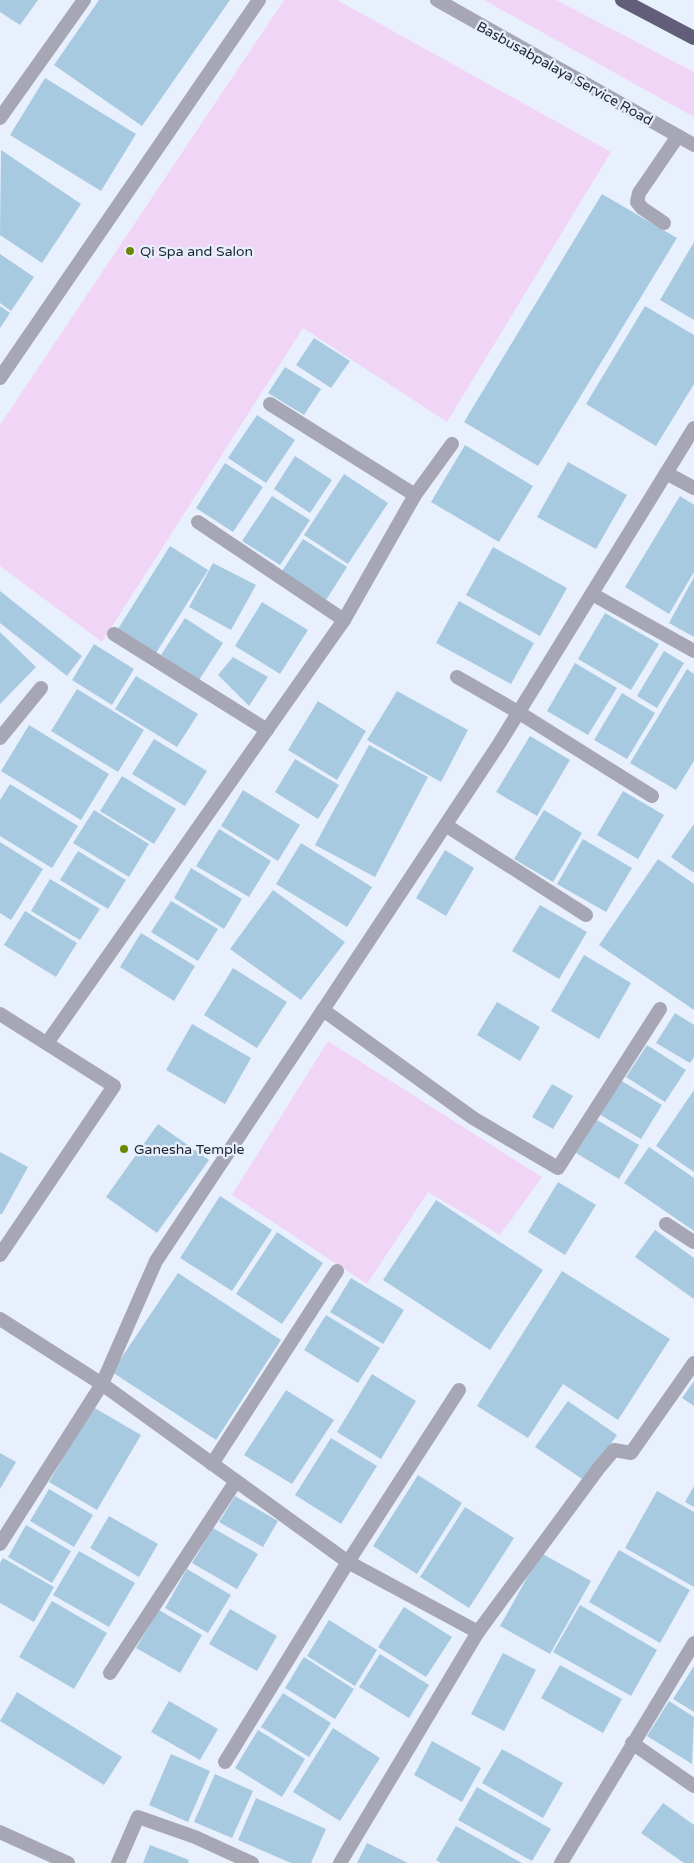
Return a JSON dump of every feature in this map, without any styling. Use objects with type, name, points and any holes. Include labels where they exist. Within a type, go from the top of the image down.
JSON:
[{"type":"highway","points":[[622,0],[694,38]]},
{"type":"street","points":[[0,118],[84,0]]},
{"type":"street","points":[[0,378],[259,0]]},
{"type":"street","name":"Basbusabpalaya Service Road","points":[[437,0],[694,145]]},
{"type":"street","points":[[664,223],[642,208],[637,202],[639,193],[678,136]]},
{"type":"street","points":[[270,404],[415,495]]},
{"type":"street","points":[[0,1544],[102,1384],[156,1261],[447,826],[694,428]]},
{"type":"street","points":[[47,1043],[344,620],[415,495],[452,444]]},
{"type":"street","points":[[666,473],[694,488]]},
{"type":"street","points":[[198,522],[344,620]]},
{"type":"street","points":[[592,594],[694,651]]},
{"type":"street","points":[[114,634],[267,730]]},
{"type":"street","points":[[457,677],[518,712],[652,796]]},
{"type":"street","points":[[0,738],[41,688]]},
{"type":"street","points":[[447,826],[586,915]]},
{"type":"street","points":[[323,1010],[473,1118],[558,1168],[660,1009]]},
{"type":"street","points":[[0,1014],[114,1086],[0,1256]]},
{"type":"street","points":[[666,1224],[694,1242]]},
{"type":"street","points":[[212,1464],[337,1271]]},
{"type":"street","points":[[0,1319],[102,1384],[348,1562],[478,1632]]},
{"type":"street","points":[[340,1863],[478,1632],[598,1469],[614,1450],[631,1453],[694,1363]]},
{"type":"street","points":[[224,1762],[348,1562],[459,1390]]},
{"type":"street","points":[[110,1673],[236,1481]]},
{"type":"street","points":[[561,1863],[694,1643]]},
{"type":"street","points":[[632,1743],[694,1786]]},
{"type":"street","points":[[118,1863],[138,1817],[194,1837],[252,1863]]},
{"type":"street","points":[[0,1832],[68,1863]]},
{"type":"shaded area","points":[[284,0],[337,0],[611,152],[447,422],[303,328],[102,642],[0,566],[0,425]]},
{"type":"shaded area","points":[[484,0],[556,0],[694,72],[694,117]]},
{"type":"shaded area","points":[[328,1041],[542,1177],[500,1235],[428,1192],[367,1284],[232,1195]]},
{"type":"building","points":[[0,0],[38,0],[20,25],[0,12]]},
{"type":"building","points":[[99,0],[230,0],[142,126],[54,65]]},
{"type":"building","points":[[45,78],[136,134],[101,191],[10,135]]},
{"type":"building","points":[[1,150],[81,204],[42,263],[0,235]]},
{"type":"building","points":[[602,194],[677,238],[538,466],[464,422]]},
{"type":"building","points":[[694,242],[694,320],[660,300]]},
{"type":"building","points":[[0,254],[34,277],[11,311],[0,303]]},
{"type":"building","points":[[0,306],[10,313],[0,328]]},
{"type":"building","points":[[645,306],[694,335],[694,384],[656,446],[586,404]]},
{"type":"building","points":[[314,338],[350,361],[331,388],[296,365]]},
{"type":"building","points":[[285,367],[321,389],[304,415],[268,393]]},
{"type":"building","points":[[257,415],[295,440],[266,483],[228,458]]},
{"type":"building","points":[[465,445],[533,486],[499,542],[431,502]]},
{"type":"building","points":[[295,456],[332,480],[310,513],[274,489]]},
{"type":"building","points":[[568,462],[627,495],[596,549],[537,517]]},
{"type":"building","points":[[225,463],[263,487],[233,532],[196,508]]},
{"type":"building","points":[[344,474],[388,503],[348,564],[304,535]]},
{"type":"building","points":[[272,496],[310,520],[280,565],[242,541]]},
{"type":"building","points":[[680,496],[694,505],[694,572],[669,614],[625,587]]},
{"type":"building","points":[[303,539],[347,567],[326,600],[282,571]]},
{"type":"building","points":[[170,546],[208,570],[156,653],[118,629]]},
{"type":"building","points":[[493,547],[567,588],[540,636],[466,595]]},
{"type":"building","points":[[213,563],[256,585],[231,630],[189,607]]},
{"type":"building","points":[[694,577],[694,637],[669,623]]},
{"type":"building","points":[[0,591],[82,656],[67,676],[0,623]]},
{"type":"building","points":[[459,601],[534,643],[511,684],[436,643]]},
{"type":"building","points":[[262,602],[308,630],[280,674],[235,646]]},
{"type":"building","points":[[605,613],[659,644],[631,690],[578,659]]},
{"type":"building","points":[[185,618],[223,643],[199,680],[161,655]]},
{"type":"building","points":[[0,632],[36,667],[0,704]]},
{"type":"building","points":[[94,644],[134,669],[112,705],[72,680]]},
{"type":"building","points":[[664,651],[684,663],[657,708],[637,696]]},
{"type":"building","points":[[233,657],[268,677],[249,706],[218,675]]},
{"type":"building","points":[[575,663],[617,688],[588,735],[547,711]]},
{"type":"building","points":[[687,669],[694,674],[694,761],[676,790],[630,763]]},
{"type":"building","points":[[136,676],[198,714],[177,747],[115,709]]},
{"type":"building","points":[[77,689],[144,730],[118,772],[51,731]]},
{"type":"building","points":[[397,691],[468,730],[441,782],[367,740]]},
{"type":"building","points":[[622,693],[655,713],[627,759],[594,740]]},
{"type":"building","points":[[318,701],[366,731],[337,780],[288,750]]},
{"type":"building","points":[[29,725],[109,774],[81,820],[1,771]]},
{"type":"building","points":[[530,736],[570,760],[537,816],[496,792]]},
{"type":"building","points":[[154,739],[207,771],[185,806],[132,774]]},
{"type":"building","points":[[369,745],[428,777],[375,877],[315,845]]},
{"type":"building","points":[[295,759],[339,785],[318,819],[275,792]]},
{"type":"building","points":[[122,776],[176,809],[154,844],[100,811]]},
{"type":"building","points":[[10,784],[78,826],[52,868],[0,836],[0,800]]},
{"type":"building","points":[[243,790],[300,825],[278,861],[221,826]]},
{"type":"building","points":[[623,791],[664,815],[638,859],[597,835]]},
{"type":"building","points":[[94,810],[149,844],[129,877],[73,843]]},
{"type":"building","points":[[544,810],[582,833],[553,882],[514,859]]},
{"type":"building","points":[[694,824],[694,873],[671,857]]},
{"type":"building","points":[[219,829],[271,861],[249,897],[196,866]]},
{"type":"building","points":[[583,839],[632,868],[606,912],[557,884]]},
{"type":"building","points":[[0,842],[43,869],[11,920],[0,913]]},
{"type":"building","points":[[301,843],[372,887],[347,927],[276,884]]},
{"type":"building","points":[[445,850],[474,868],[446,916],[416,898]]},
{"type":"building","points":[[78,851],[126,880],[108,909],[60,880]]},
{"type":"building","points":[[658,859],[694,884],[694,1010],[599,945]]},
{"type":"building","points":[[191,868],[242,899],[224,929],[174,898]]},
{"type":"building","points":[[50,879],[100,909],[80,940],[31,911]]},
{"type":"building","points":[[273,890],[345,942],[301,1000],[230,949]]},
{"type":"building","points":[[171,901],[218,929],[198,961],[151,932]]},
{"type":"building","points":[[540,905],[587,932],[559,979],[512,951]]},
{"type":"building","points":[[25,911],[77,943],[56,977],[4,945]]},
{"type":"building","points":[[141,933],[195,966],[174,1001],[120,967]]},
{"type":"building","points":[[584,955],[631,983],[599,1039],[551,1011]]},
{"type":"building","points":[[233,968],[287,1002],[257,1048],[204,1015]]},
{"type":"building","points":[[497,1002],[540,1027],[520,1061],[477,1035]]},
{"type":"building","points":[[675,1013],[694,1025],[694,1057],[690,1063],[656,1043]]},
{"type":"building","points":[[192,1024],[251,1058],[225,1104],[166,1070]]},
{"type":"building","points":[[647,1045],[686,1070],[665,1102],[626,1077]]},
{"type":"building","points":[[620,1080],[662,1105],[641,1139],[599,1114]]},
{"type":"building","points":[[552,1084],[573,1096],[553,1129],[532,1117]]},
{"type":"building","points":[[694,1090],[694,1172],[656,1146]]},
{"type":"building","points":[[597,1120],[639,1145],[619,1179],[576,1153]]},
{"type":"building","points":[[158,1124],[209,1160],[157,1233],[106,1197]]},
{"type":"building","points":[[649,1147],[694,1178],[694,1231],[624,1183]]},
{"type":"building","points":[[0,1152],[28,1167],[2,1214],[0,1214]]},
{"type":"building","points":[[558,1182],[596,1205],[565,1255],[528,1232]]},
{"type":"building","points":[[220,1196],[272,1230],[232,1291],[180,1258]]},
{"type":"building","points":[[436,1200],[543,1270],[490,1350],[383,1280]]},
{"type":"building","points":[[655,1230],[694,1258],[694,1299],[635,1257]]},
{"type":"building","points":[[277,1232],[323,1263],[282,1324],[236,1294]]},
{"type":"building","points":[[562,1271],[670,1339],[618,1420],[563,1384],[528,1438],[477,1406]]},
{"type":"building","points":[[178,1273],[281,1340],[216,1440],[112,1372]]},
{"type":"building","points":[[351,1278],[404,1310],[383,1344],[330,1312]]},
{"type":"building","points":[[326,1315],[380,1348],[358,1383],[304,1350]]},
{"type":"building","points":[[372,1374],[416,1401],[381,1459],[337,1432]]},
{"type":"building","points":[[694,1381],[694,1406],[682,1398]]},
{"type":"building","points":[[286,1390],[334,1420],[292,1484],[244,1455]]},
{"type":"building","points":[[568,1401],[617,1435],[585,1481],[535,1447]]},
{"type":"building","points":[[93,1407],[141,1435],[97,1510],[49,1482]]},
{"type":"building","points":[[331,1438],[377,1466],[341,1524],[295,1495]]},
{"type":"building","points":[[0,1453],[16,1462],[0,1489]]},
{"type":"building","points":[[418,1475],[462,1503],[417,1574],[373,1546]]},
{"type":"building","points":[[694,1486],[694,1507],[685,1502]]},
{"type":"building","points":[[49,1489],[93,1515],[74,1547],[30,1521]]},
{"type":"building","points":[[657,1491],[694,1512],[694,1587],[625,1548]]},
{"type":"building","points":[[235,1496],[278,1521],[263,1547],[219,1522]]},
{"type":"building","points":[[465,1507],[514,1538],[469,1608],[420,1577]]},
{"type":"building","points":[[109,1516],[158,1544],[139,1577],[90,1548]]},
{"type":"building","points":[[26,1525],[71,1551],[52,1583],[8,1557]]},
{"type":"building","points":[[213,1528],[258,1554],[237,1589],[192,1563]]},
{"type":"building","points":[[619,1550],[690,1590],[660,1643],[589,1602]]},
{"type":"building","points":[[79,1551],[135,1583],[109,1627],[53,1595]]},
{"type":"building","points":[[541,1553],[591,1581],[550,1654],[500,1626]]},
{"type":"building","points":[[3,1558],[54,1587],[34,1622],[0,1603],[0,1563]]},
{"type":"building","points":[[187,1569],[231,1595],[208,1633],[165,1608]]},
{"type":"building","points":[[52,1601],[107,1633],[74,1689],[19,1657]]},
{"type":"building","points":[[580,1605],[657,1650],[631,1696],[553,1652]]},
{"type":"building","points":[[404,1607],[452,1637],[426,1677],[378,1647]]},
{"type":"building","points":[[230,1609],[277,1636],[257,1671],[209,1644]]},
{"type":"building","points":[[159,1610],[202,1635],[180,1673],[136,1648]]},
{"type":"building","points":[[329,1620],[377,1650],[355,1686],[307,1656]]},
{"type":"building","points":[[503,1653],[536,1670],[504,1731],[471,1714]]},
{"type":"building","points":[[380,1654],[429,1685],[409,1718],[359,1687]]},
{"type":"building","points":[[304,1657],[354,1689],[335,1719],[285,1688]]},
{"type":"building","points":[[560,1665],[622,1699],[603,1733],[541,1698]]},
{"type":"building","points":[[694,1666],[694,1712],[673,1699]]},
{"type":"building","points":[[17,1692],[122,1757],[104,1785],[0,1721]]},
{"type":"building","points":[[283,1693],[331,1723],[309,1757],[261,1727]]},
{"type":"building","points":[[169,1701],[218,1729],[200,1760],[151,1732]]},
{"type":"building","points":[[669,1701],[694,1717],[692,1764],[647,1736]]},
{"type":"building","points":[[333,1728],[380,1758],[340,1821],[293,1792]]},
{"type":"building","points":[[258,1730],[305,1759],[282,1797],[235,1768]]},
{"type":"building","points":[[432,1741],[481,1768],[462,1802],[414,1775]]},
{"type":"building","points":[[502,1749],[563,1783],[543,1818],[482,1783]]},
{"type":"building","points":[[171,1754],[210,1771],[188,1822],[149,1805]]},
{"type":"building","points":[[215,1774],[253,1791],[232,1838],[194,1822]]},
{"type":"building","points":[[477,1787],[551,1829],[532,1861],[458,1820]]},
{"type":"building","points":[[256,1798],[326,1829],[311,1863],[291,1863],[238,1840]]},
{"type":"building","points":[[663,1803],[694,1825],[694,1863],[684,1863],[641,1833]]},
{"type":"building","points":[[456,1826],[522,1863],[441,1863],[436,1860]]},
{"type":"building","points":[[367,1843],[408,1863],[357,1863]]},
{"type":"building","points":[[150,1845],[189,1860],[188,1863],[143,1863]]},
{"type":"place","name":"Qi Spa and Salon","points":[[130,251]]},
{"type":"place","name":"Ganesha Temple","points":[[124,1149]]}]
